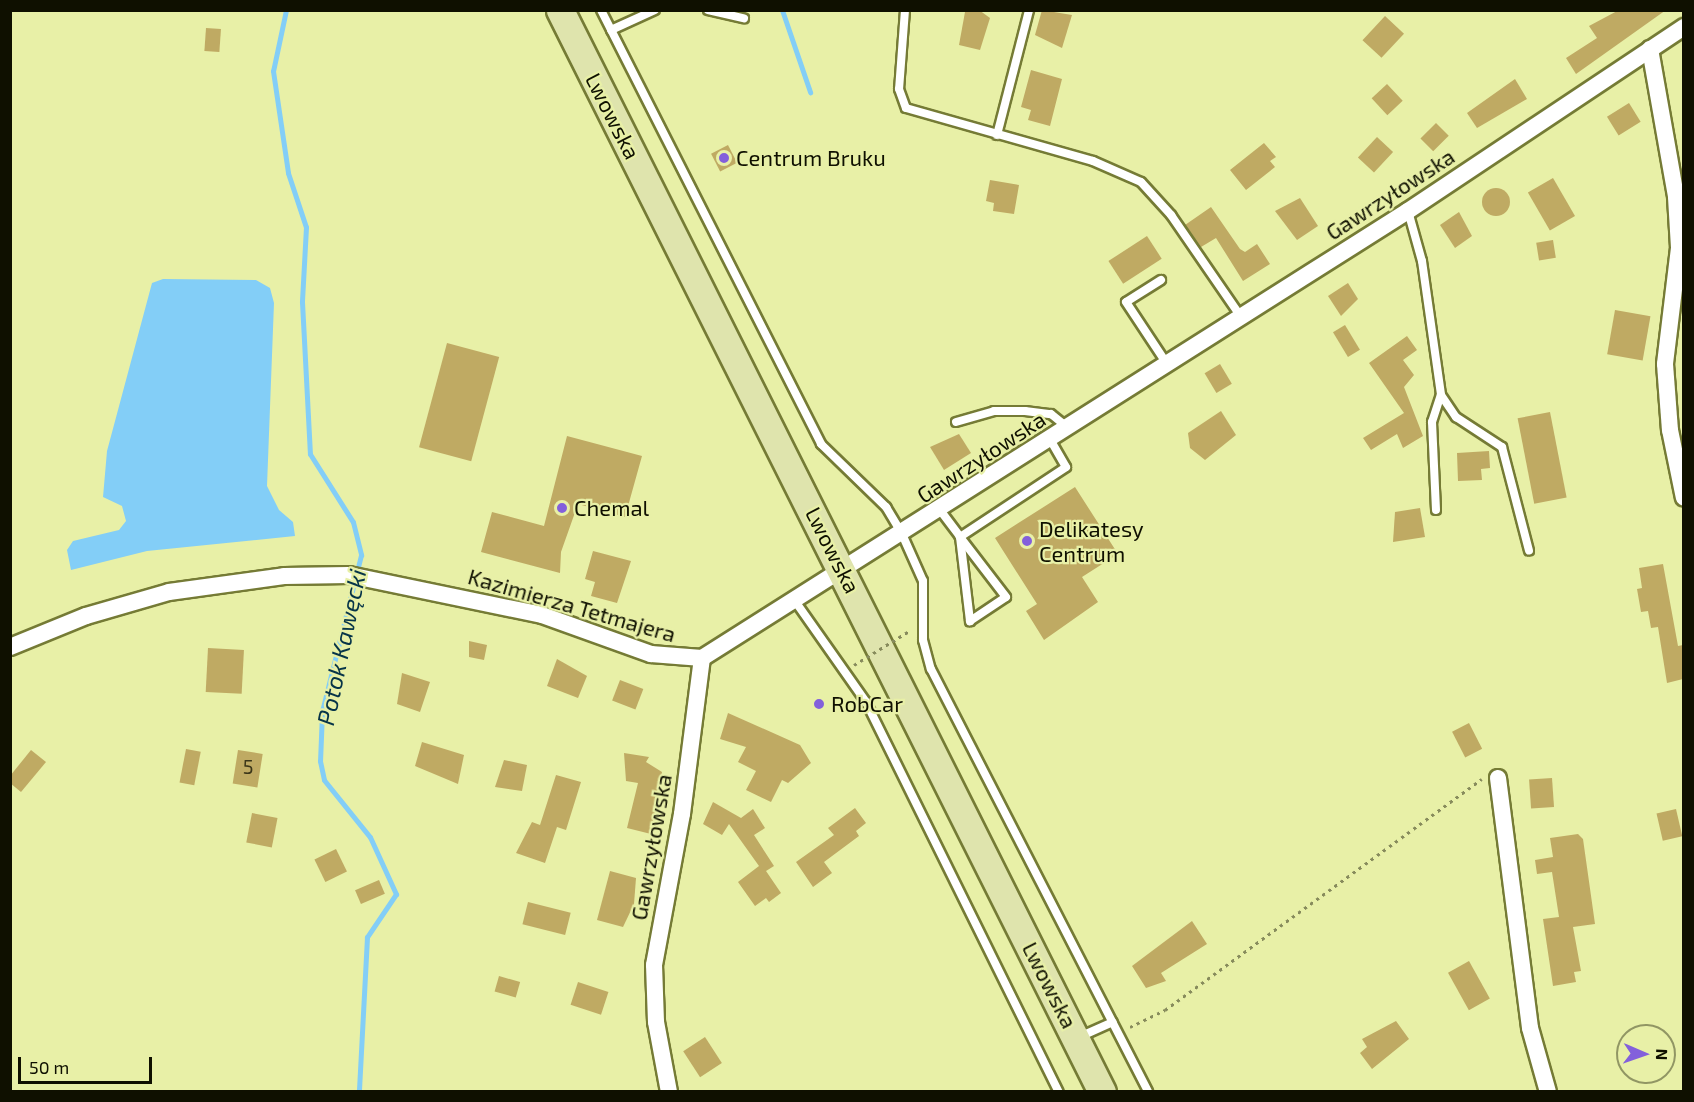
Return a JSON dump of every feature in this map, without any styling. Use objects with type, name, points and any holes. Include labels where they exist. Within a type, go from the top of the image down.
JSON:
[{"type":"main road","name":"Lwowska","points":[[560,10],[844,572],[1102,1092]]},
{"type":"street","name":"Gawrzyłowska","points":[[669,1092],[656,1022],[654,966],[682,814],[702,658],[844,572],[1408,211],[1683,27]]},
{"type":"street","points":[[1650,49],[1677,197],[1679,248],[1665,364],[1670,430],[1683,498]]},
{"type":"street","name":"Kazimierza Tetmajera","points":[[10,647],[86,616],[169,592],[284,576],[357,575],[542,615],[651,654],[702,658]]},
{"type":"street","points":[[1498,778],[1530,1028],[1548,1092]]},
{"type":"lane","points":[[602,10],[821,444],[886,507],[902,534],[922,581],[923,639],[931,669],[1148,1092]]},
{"type":"lane","points":[[612,30],[655,10]]},
{"type":"lane","points":[[708,10],[744,18]]},
{"type":"lane","points":[[905,10],[899,89],[906,108],[1093,161],[1142,182],[1171,215],[1241,317]]},
{"type":"lane","points":[[997,135],[1029,10]]},
{"type":"lane","points":[[1408,211],[1422,261],[1441,394],[1456,417],[1502,447],[1529,551]]},
{"type":"lane","points":[[1161,280],[1126,302],[1167,364]]},
{"type":"lane","points":[[1436,510],[1432,422],[1441,394]]},
{"type":"lane","points":[[956,422],[994,411],[1025,411],[1051,414],[1068,428]]},
{"type":"lane","points":[[960,537],[1066,467],[1050,439]]},
{"type":"lane","points":[[940,510],[1006,597],[970,621],[960,537]]},
{"type":"lane","points":[[795,601],[866,702],[1059,1092]]},
{"type":"lane","points":[[1077,1038],[1113,1022]]},
{"type":"path","points":[[854,665],[911,630]]},
{"type":"path","points":[[1118,1032],[1165,1010],[1475,782],[1498,778]]},
{"type":"water","points":[[163,279],[256,280],[270,288],[274,303],[267,486],[279,510],[293,522],[295,536],[147,551],[71,570],[67,550],[73,541],[119,530],[126,521],[122,506],[103,497],[107,451],[152,283]]},
{"type":"building","points":[[979,10],[990,18],[980,50],[959,45],[965,12]]},
{"type":"building","points":[[1042,10],[1072,15],[1062,48],[1035,35]]},
{"type":"building","points":[[1619,10],[1666,10],[1576,74],[1566,58],[1597,38],[1589,26]]},
{"type":"building","points":[[1385,16],[1404,34],[1382,58],[1362,40]]},
{"type":"building","points":[[206,28],[221,29],[219,52],[204,51]]},
{"type":"building","points":[[1031,70],[1062,79],[1050,126],[1028,120],[1031,110],[1021,107]]},
{"type":"building","points":[[1515,79],[1527,99],[1477,128],[1467,113]]},
{"type":"building","points":[[1387,84],[1403,101],[1387,115],[1372,98]]},
{"type":"building","points":[[1629,103],[1641,122],[1619,135],[1607,117]]},
{"type":"building","points":[[1436,123],[1449,136],[1433,151],[1420,139]]},
{"type":"building","points":[[1377,137],[1393,152],[1374,172],[1358,157]]},
{"type":"building","points":[[1264,143],[1276,157],[1270,161],[1275,167],[1246,190],[1230,170]]},
{"type":"building","name":"Centrum Bruku","points":[[728,145],[737,163],[720,171],[711,154]]},
{"type":"building","points":[[1553,178],[1575,216],[1550,231],[1528,192]]},
{"type":"building","points":[[990,180],[1019,185],[1014,214],[993,211],[994,203],[986,201]]},
{"type":"building","points":[[1496,188],[1506,192],[1510,202],[1506,212],[1496,216],[1486,212],[1482,202],[1486,192]]},
{"type":"building","points":[[1300,198],[1318,226],[1297,240],[1275,211]]},
{"type":"building","points":[[1211,207],[1240,249],[1245,252],[1257,244],[1270,264],[1243,281],[1216,238],[1201,247],[1185,225]]},
{"type":"building","points":[[1459,212],[1472,236],[1455,248],[1440,225]]},
{"type":"building","points":[[1147,236],[1162,259],[1123,284],[1108,261]]},
{"type":"building","points":[[1553,240],[1556,258],[1539,260],[1536,243]]},
{"type":"building","points":[[1348,283],[1358,299],[1341,316],[1328,296]]},
{"type":"building","points":[[1615,310],[1650,316],[1643,361],[1607,354]]},
{"type":"building","points":[[1345,325],[1360,350],[1348,357],[1333,332]]},
{"type":"building","points":[[1407,336],[1417,350],[1403,360],[1414,375],[1404,387],[1423,436],[1403,448],[1397,434],[1371,450],[1363,438],[1404,413],[1369,363]]},
{"type":"building","points":[[447,343],[499,357],[471,461],[419,447]]},
{"type":"building","points":[[1220,364],[1232,384],[1216,393],[1205,373]]},
{"type":"building","points":[[1221,411],[1236,435],[1205,460],[1190,448],[1188,433]]},
{"type":"building","points":[[1550,412],[1567,497],[1534,504],[1518,418]]},
{"type":"building","points":[[959,434],[971,453],[944,470],[930,447]]},
{"type":"building","name":"Chemal","points":[[567,436],[642,456],[625,517],[578,504],[561,552],[560,573],[481,552],[492,512],[544,526]]},
{"type":"building","points":[[1489,451],[1490,468],[1481,469],[1482,480],[1458,481],[1457,453]]},
{"type":"building","points":[[1075,487],[1118,554],[1082,577],[1098,602],[1044,640],[1026,611],[1037,604],[995,538]]},
{"type":"building","points":[[1420,508],[1425,537],[1393,542],[1395,512]]},
{"type":"building","points":[[593,551],[631,561],[617,603],[591,596],[595,582],[585,579]]},
{"type":"building","points":[[1663,564],[1678,646],[1683,645],[1683,679],[1667,683],[1658,627],[1651,628],[1648,611],[1641,612],[1637,589],[1642,588],[1639,568]]},
{"type":"building","points":[[469,641],[487,645],[484,660],[469,657]]},
{"type":"building","points":[[208,648],[244,650],[242,694],[206,692]]},
{"type":"building","points":[[557,659],[587,676],[578,698],[547,686]]},
{"type":"building","points":[[402,673],[430,682],[420,712],[397,704]]},
{"type":"building","points":[[620,680],[643,689],[635,709],[612,701]]},
{"type":"building","points":[[728,713],[800,745],[811,763],[788,783],[782,780],[771,802],[746,790],[756,771],[738,762],[746,747],[720,739]]},
{"type":"building","points":[[1469,723],[1482,749],[1465,757],[1452,732]]},
{"type":"building","points":[[422,742],[464,755],[458,784],[415,766]]},
{"type":"building","points":[[186,749],[201,752],[194,785],[180,782]]},
{"type":"building","points":[[31,750],[46,762],[21,792],[10,783],[10,776]]},
{"type":"building","points":[[238,750],[263,754],[257,787],[233,784]]},
{"type":"building","points":[[624,753],[649,757],[646,762],[662,772],[651,834],[627,828],[638,783],[626,781]]},
{"type":"building","points":[[504,760],[527,765],[522,791],[495,787]]},
{"type":"building","points":[[556,775],[581,782],[566,830],[557,827],[545,863],[516,853],[532,822],[540,825]]},
{"type":"building","points":[[1552,778],[1554,807],[1531,809],[1529,780]]},
{"type":"building","points":[[713,802],[741,818],[753,809],[765,828],[754,835],[774,866],[766,871],[781,893],[769,902],[766,898],[755,906],[738,882],[759,866],[729,824],[722,835],[703,824]]},
{"type":"building","points":[[855,808],[866,823],[856,831],[859,836],[824,862],[832,873],[813,887],[796,862],[834,835],[828,828]]},
{"type":"building","points":[[1676,809],[1682,836],[1663,841],[1657,813]]},
{"type":"building","points":[[252,813],[278,818],[272,847],[246,842]]},
{"type":"building","points":[[1578,834],[1583,839],[1595,924],[1573,927],[1581,971],[1574,972],[1576,982],[1553,986],[1543,919],[1559,917],[1552,872],[1537,874],[1535,860],[1553,857],[1550,838]]},
{"type":"building","points":[[336,849],[347,871],[325,882],[314,860]]},
{"type":"building","points":[[610,871],[636,878],[634,904],[623,927],[597,920]]},
{"type":"building","points":[[379,880],[385,894],[361,904],[355,890]]},
{"type":"building","points":[[528,902],[571,913],[565,935],[522,924]]},
{"type":"building","points":[[1192,921],[1207,944],[1161,973],[1166,981],[1146,988],[1132,966]]},
{"type":"building","points":[[1469,961],[1490,999],[1469,1010],[1448,973]]},
{"type":"building","points":[[499,976],[520,982],[516,997],[495,991]]},
{"type":"building","points":[[578,982],[608,992],[601,1015],[571,1005]]},
{"type":"building","points":[[1396,1021],[1409,1039],[1372,1069],[1360,1053],[1367,1047],[1362,1039]]},
{"type":"building","points":[[705,1037],[722,1063],[700,1077],[683,1051]]},
{"type":"waterway","name":"Potok Kawęcki","points":[[286,10],[273,71],[288,173],[306,227],[302,302],[310,454],[353,522],[361,555],[322,712],[320,761],[324,780],[370,837],[396,894],[367,937],[359,1092]]},
{"type":"waterway","points":[[782,10],[810,92]]},
{"type":"place","name":"Centrum Bruku","points":[[724,158]]},
{"type":"place","name":"Chemal","points":[[562,508]]},
{"type":"place","name":"Delikatesy Centrum","points":[[1027,541]]},
{"type":"place","name":"RobCar","points":[[819,704]]}]
